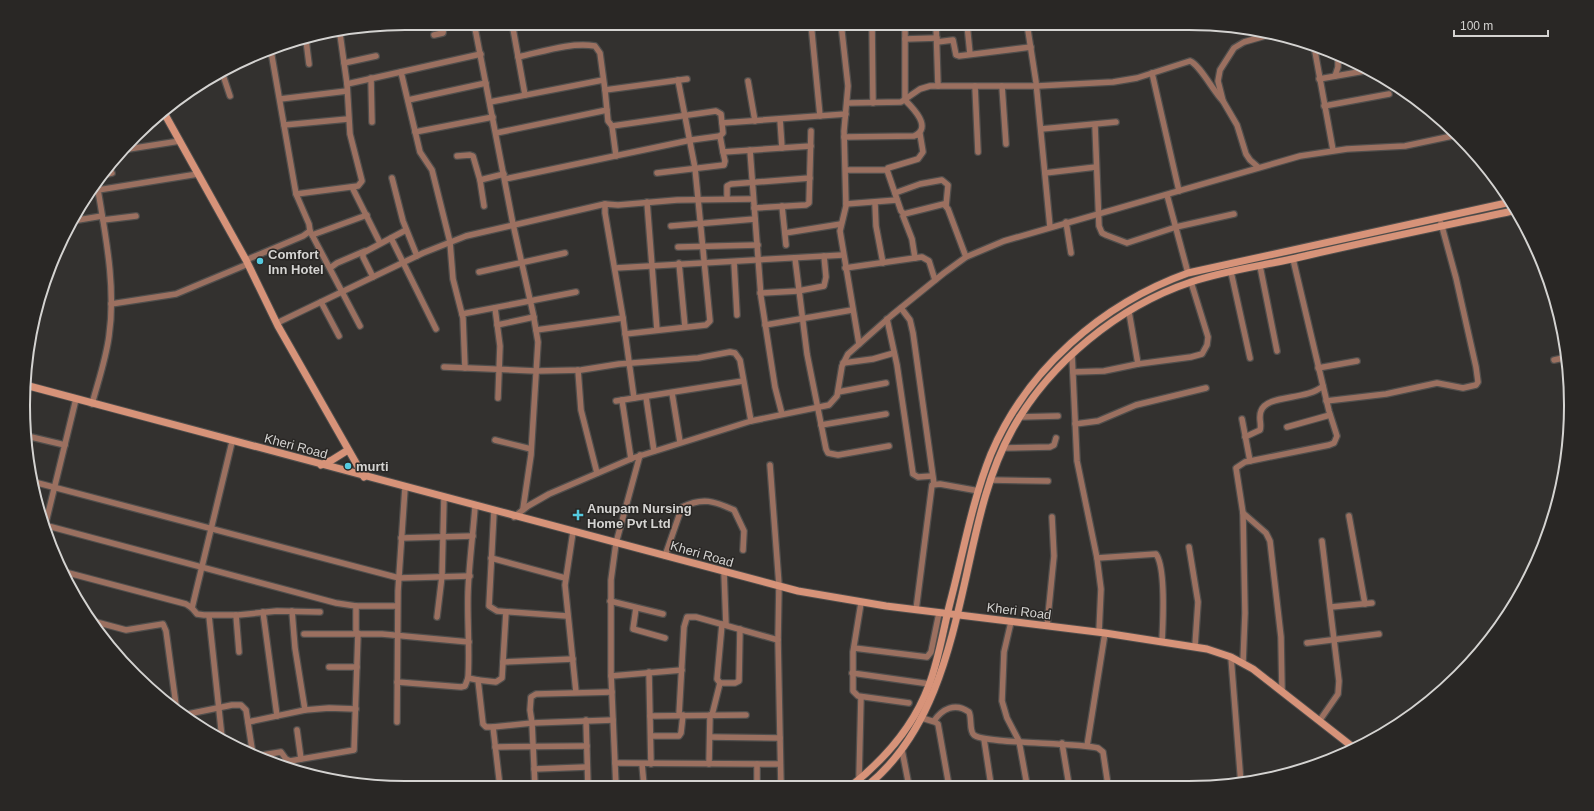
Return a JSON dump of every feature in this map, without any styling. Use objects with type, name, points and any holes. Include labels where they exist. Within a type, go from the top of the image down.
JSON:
[{"type":"street","points":[[434,36],[444,33],[444,30]]},
{"type":"street","points":[[476,30],[513,224],[531,302],[538,342],[531,449],[523,509]]},
{"type":"street","points":[[513,30],[524,95]]},
{"type":"street","points":[[812,30],[820,116]]},
{"type":"street","points":[[842,30],[847,75],[848,103],[844,137],[846,204],[841,224],[845,268],[859,344]]},
{"type":"street","points":[[872,30],[873,103]]},
{"type":"street","points":[[904,30],[905,100],[921,118],[921,126],[917,135]]},
{"type":"street","points":[[936,30],[938,86]]},
{"type":"street","points":[[968,30],[970,54]]},
{"type":"street","points":[[1028,30],[1037,86],[1050,227]]},
{"type":"street","points":[[296,194],[352,187],[361,184],[362,178],[352,143],[348,119],[347,84],[340,36]]},
{"type":"street","points":[[1223,101],[1218,75],[1230,52],[1238,44],[1262,37]]},
{"type":"street","points":[[904,39],[953,40],[958,56],[1031,47]]},
{"type":"street","points":[[307,43],[309,64]]},
{"type":"street","points":[[518,57],[579,46],[595,46],[600,53],[608,121],[612,126],[616,156]]},
{"type":"street","points":[[1315,52],[1333,150]]},
{"type":"street","points":[[347,84],[481,54]]},
{"type":"street","points":[[269,56],[280,100],[296,194],[309,224],[311,233],[360,326]]},
{"type":"street","points":[[344,63],[376,56]]},
{"type":"street","points":[[848,103],[895,103],[905,100],[920,89],[938,86],[1037,86],[1113,82],[1131,79],[1186,62],[1193,63],[1223,101],[1237,125],[1246,154],[1258,167]]},
{"type":"street","points":[[1336,76],[1338,62]]},
{"type":"street","points":[[402,72],[422,157],[432,170],[450,242],[454,288],[462,314],[466,351],[465,368]]},
{"type":"street","points":[[1320,79],[1360,72]]},
{"type":"street","points":[[1152,73],[1179,191]]},
{"type":"street","points":[[224,77],[230,96]]},
{"type":"street","points":[[371,78],[372,122]]},
{"type":"street","points":[[605,90],[687,79]]},
{"type":"street","points":[[490,102],[603,80]]},
{"type":"street","points":[[626,334],[706,325],[710,323],[695,168],[691,140],[684,114],[678,80]]},
{"type":"street","points":[[748,81],[755,120]]},
{"type":"street","points":[[408,100],[486,83]]},
{"type":"street","points":[[975,86],[978,152]]},
{"type":"street","points":[[1002,86],[1006,144]]},
{"type":"street","points":[[280,100],[347,91]]},
{"type":"street","points":[[1324,106],[1389,94]]},
{"type":"street","points":[[496,133],[607,110]]},
{"type":"street","points":[[612,126],[684,114],[716,111],[721,114],[723,133],[720,136],[725,160],[724,165],[657,173]]},
{"type":"street","points":[[722,123],[846,114]]},
{"type":"street","points":[[415,132],[493,116]]},
{"type":"street","points":[[166,117],[247,262],[277,323],[364,477]]},
{"type":"street","points":[[284,125],[348,119]]},
{"type":"street","points":[[780,119],[782,148]]},
{"type":"street","points":[[1041,129],[1116,122]]},
{"type":"street","points":[[1095,125],[1098,215],[1099,226],[1102,233],[1124,243],[1176,227],[1234,214]]},
{"type":"street","points":[[754,208],[808,205],[812,131]]},
{"type":"street","points":[[844,137],[920,134],[923,152],[918,159],[888,168]]},
{"type":"street","points":[[480,180],[504,177],[691,140],[720,136]]},
{"type":"street","points":[[514,517],[523,509],[549,494],[631,458],[751,421],[829,406],[834,401],[838,392],[843,363],[848,354],[887,319],[966,257],[1004,241],[1300,156],[1333,150],[1405,146],[1450,136]]},
{"type":"street","points":[[132,149],[180,142]]},
{"type":"street","points":[[723,152],[811,146]]},
{"type":"street","points":[[750,150],[758,245],[760,293],[774,387],[782,414]]},
{"type":"street","points":[[457,156],[470,154],[473,156],[480,180],[484,206]]},
{"type":"street","points":[[1045,173],[1096,167]]},
{"type":"street","points":[[846,170],[887,170],[901,211],[907,215],[941,204],[946,206]]},
{"type":"street","points":[[98,190],[198,174]]},
{"type":"street","points":[[392,178],[406,230],[417,256]]},
{"type":"street","points":[[727,199],[729,185],[810,178]]},
{"type":"street","points":[[895,193],[920,184],[942,180],[948,185],[946,206],[966,257]]},
{"type":"street","points":[[352,187],[380,243]]},
{"type":"street","points":[[92,404],[109,335],[111,304],[110,265],[98,190]]},
{"type":"street","points":[[1167,195],[1188,273]]},
{"type":"street","points":[[277,323],[417,256],[466,236],[605,204],[618,205],[698,199],[754,199]]},
{"type":"street","points":[[846,204],[875,203],[898,200]]},
{"type":"street","points":[[647,202],[657,330]]},
{"type":"street","points":[[875,203],[876,226],[883,263]]},
{"type":"street","points":[[605,204],[626,334],[634,398]]},
{"type":"street","points":[[858,781],[885,756],[904,733],[930,684],[953,614],[990,480],[1003,448],[1019,417],[1035,395],[1072,354],[1096,334],[1129,312],[1191,282],[1293,259],[1505,204]]},
{"type":"street","points":[[782,206],[786,245]]},
{"type":"street","points":[[876,781],[902,750],[922,718],[937,684],[979,491],[992,454],[1013,412],[1028,390],[1048,366],[1078,337],[1112,311],[1145,291],[1188,273],[1440,221],[1510,211]]},
{"type":"street","points":[[111,304],[176,294],[311,233],[367,215]]},
{"type":"street","points":[[79,220],[136,216]]},
{"type":"street","points":[[903,216],[912,239],[915,258]]},
{"type":"street","points":[[671,226],[755,219]]},
{"type":"street","points":[[1326,401],[1386,394],[1437,383],[1463,388],[1476,385],[1478,382],[1456,278],[1440,221]]},
{"type":"street","points":[[1066,222],[1072,253]]},
{"type":"street","points":[[785,233],[841,224]]},
{"type":"street","points":[[330,268],[337,263],[365,251],[406,230]]},
{"type":"street","points":[[391,238],[436,329]]},
{"type":"street","points":[[678,247],[758,245]]},
{"type":"street","points":[[365,251],[363,257],[373,277]]},
{"type":"street","points":[[479,272],[522,264],[565,253]]},
{"type":"street","points":[[615,268],[679,263],[759,261],[844,255]]},
{"type":"street","points":[[760,293],[798,291],[822,287],[825,284],[824,256]]},
{"type":"street","points":[[795,258],[802,319],[826,449],[832,454],[889,446]]},
{"type":"street","points":[[845,268],[915,258],[926,258],[935,280]]},
{"type":"street","points":[[1243,663],[1245,613],[1243,513],[1236,468],[1240,464],[1318,448],[1334,443],[1337,433],[1322,386],[1293,259]]},
{"type":"street","points":[[734,262],[737,315]]},
{"type":"street","points":[[679,263],[685,327]]},
{"type":"street","points":[[1260,266],[1276,351]]},
{"type":"street","points":[[1231,272],[1250,358]]},
{"type":"street","points":[[1073,372],[1104,371],[1138,364],[1198,356],[1205,350],[1208,337],[1191,282]]},
{"type":"street","points":[[462,314],[531,302],[576,292]]},
{"type":"street","points":[[321,302],[338,336]]},
{"type":"street","points":[[495,308],[500,346],[498,398]]},
{"type":"street","points":[[901,308],[910,320],[913,333],[934,484],[931,487],[916,610]]},
{"type":"street","points":[[765,325],[852,310]]},
{"type":"street","points":[[1129,312],[1138,364]]},
{"type":"street","points":[[497,325],[534,317]]},
{"type":"street","points":[[536,330],[623,318]]},
{"type":"street","points":[[887,319],[894,353],[913,474],[918,477],[932,476]]},
{"type":"street","points":[[444,367],[536,371],[578,370],[698,358],[730,352],[735,353],[740,360],[751,421]]},
{"type":"street","points":[[843,363],[873,359],[894,353]]},
{"type":"street","points":[[1072,354],[1079,478],[1097,558],[1101,589],[1102,633],[1087,746]]},
{"type":"street","points":[[1554,360],[1561,358]]},
{"type":"street","points":[[1318,368],[1357,361]]},
{"type":"street","points":[[578,370],[581,410],[597,473]]},
{"type":"street","points":[[616,401],[743,381]]},
{"type":"street","points":[[838,392],[886,383]]},
{"type":"street","points":[[1245,437],[1260,430],[1260,413],[1263,407],[1269,402],[1313,392],[1322,386]]},
{"type":"street","name":"Kheri Road","points":[[31,387],[232,442],[798,592],[861,603],[1195,646],[1230,657],[1243,663],[1282,690],[1350,744]]},
{"type":"street","points":[[1075,424],[1098,422],[1136,405],[1206,388]]},
{"type":"street","points":[[672,393],[680,442]]},
{"type":"street","points":[[646,397],[654,451]]},
{"type":"street","points":[[47,517],[76,399]]},
{"type":"street","points":[[622,400],[631,458]]},
{"type":"street","points":[[821,425],[886,414]]},
{"type":"street","points":[[1287,427],[1330,415]]},
{"type":"street","points":[[1019,417],[1058,416]]},
{"type":"street","points":[[1242,419],[1250,462]]},
{"type":"street","points":[[32,437],[65,445]]},
{"type":"street","points":[[1003,448],[1050,447],[1054,445],[1056,438]]},
{"type":"street","points":[[495,440],[531,449]]},
{"type":"street","points":[[192,608],[232,442]]},
{"type":"street","points":[[321,465],[338,457],[348,450]]},
{"type":"street","points":[[616,781],[611,676],[610,601],[616,543],[640,455]]},
{"type":"street","points":[[770,465],[779,586],[778,640],[781,781]]},
{"type":"street","points":[[990,480],[1048,481]]},
{"type":"street","points":[[38,483],[399,578],[470,576]]},
{"type":"street","points":[[934,484],[979,491]]},
{"type":"street","points":[[397,722],[397,606],[405,488]]},
{"type":"street","points":[[437,617],[442,576],[444,498]]},
{"type":"street","points":[[666,556],[682,507],[691,503],[713,501],[734,510],[744,531],[743,550]]},
{"type":"street","points":[[397,682],[463,687],[468,678],[469,642],[467,631],[475,507]]},
{"type":"street","points":[[494,512],[489,606],[497,611],[567,616]]},
{"type":"street","points":[[1243,513],[1266,533],[1270,541],[1281,637],[1282,690]]},
{"type":"street","points":[[1349,516],[1365,604]]},
{"type":"street","points":[[1047,626],[1054,556],[1052,517]]},
{"type":"street","points":[[50,527],[336,603],[356,606],[397,606]]},
{"type":"street","points":[[573,532],[566,578],[567,616],[576,692]]},
{"type":"street","points":[[401,538],[473,536]]},
{"type":"street","points":[[1320,720],[1335,698],[1339,688],[1335,639],[1322,541]]},
{"type":"street","points":[[1189,547],[1198,602],[1195,646]]},
{"type":"street","points":[[1097,558],[1156,554],[1163,598],[1162,641]]},
{"type":"street","points":[[491,558],[566,578]]},
{"type":"street","points":[[710,764],[711,715],[720,683],[717,679],[724,624],[724,572]]},
{"type":"street","points":[[70,573],[186,604],[197,614],[209,616],[263,612],[320,612]]},
{"type":"street","points":[[610,601],[663,614]]},
{"type":"street","points":[[861,603],[854,648],[852,673],[854,694],[861,697],[909,703]]},
{"type":"street","points":[[1331,607],[1372,603]]},
{"type":"street","points":[[268,754],[281,752],[288,760],[354,750],[357,667],[356,606]]},
{"type":"street","points":[[636,608],[633,628],[665,638]]},
{"type":"street","points":[[292,611],[297,660],[305,710]]},
{"type":"street","points":[[263,612],[277,716]]},
{"type":"street","points":[[468,678],[499,682],[502,678],[506,612]]},
{"type":"street","points":[[854,648],[926,657],[931,652],[940,613]]},
{"type":"street","points":[[236,615],[239,652]]},
{"type":"street","points":[[209,616],[221,733]]},
{"type":"street","points":[[651,736],[679,736],[681,733],[684,627],[687,618],[696,617],[740,628],[778,640]]},
{"type":"street","points":[[1011,622],[1004,652],[1002,701],[1007,718],[1019,741],[1027,781]]},
{"type":"street","points":[[100,623],[126,630],[162,624],[166,631],[176,702]]},
{"type":"street","points":[[720,683],[735,683],[740,678],[740,628]]},
{"type":"street","points":[[304,634],[357,633],[469,642]]},
{"type":"street","points":[[1307,643],[1379,634]]},
{"type":"street","points":[[1230,657],[1240,778]]},
{"type":"street","points":[[503,662],[573,659]]},
{"type":"street","points":[[329,667],[357,667]]},
{"type":"street","points":[[611,676],[682,670]]},
{"type":"street","points":[[649,672],[651,764]]},
{"type":"street","points":[[852,673],[930,684]]},
{"type":"street","points":[[478,680],[483,724],[486,727],[586,720],[613,720]]},
{"type":"street","points":[[535,781],[534,747],[530,704],[533,695],[576,692],[612,692]]},
{"type":"street","points":[[856,781],[861,697]]},
{"type":"street","points":[[192,714],[218,708],[241,705],[246,710],[253,748]]},
{"type":"street","points":[[248,722],[305,710],[329,708],[356,709]]},
{"type":"street","points":[[934,721],[939,713],[948,708],[965,709],[971,716],[973,735],[984,739],[1062,743],[1098,748],[1103,752],[1107,781]]},
{"type":"street","points":[[650,716],[746,715]]},
{"type":"street","points":[[922,718],[934,721],[939,727],[948,781]]},
{"type":"street","points":[[586,720],[588,781]]},
{"type":"street","points":[[493,727],[499,781]]},
{"type":"street","points":[[297,730],[300,759]]},
{"type":"street","points":[[710,737],[780,738]]},
{"type":"street","points":[[984,739],[990,781]]},
{"type":"street","points":[[1062,743],[1068,781]]},
{"type":"street","points":[[495,747],[587,746]]},
{"type":"street","points":[[902,750],[908,781]]},
{"type":"street","points":[[615,763],[780,764]]},
{"type":"street","points":[[642,764],[644,781]]},
{"type":"street","points":[[757,764],[757,781]]},
{"type":"street","points":[[534,769],[587,767]]},
{"type":"place","name":"Comfort Inn Hotel","points":[[260,261]]},
{"type":"place","name":"murti","points":[[348,466]]},
{"type":"place","name":"Anupam Nursing Home Pvt Ltd","points":[[578,515]]}]
